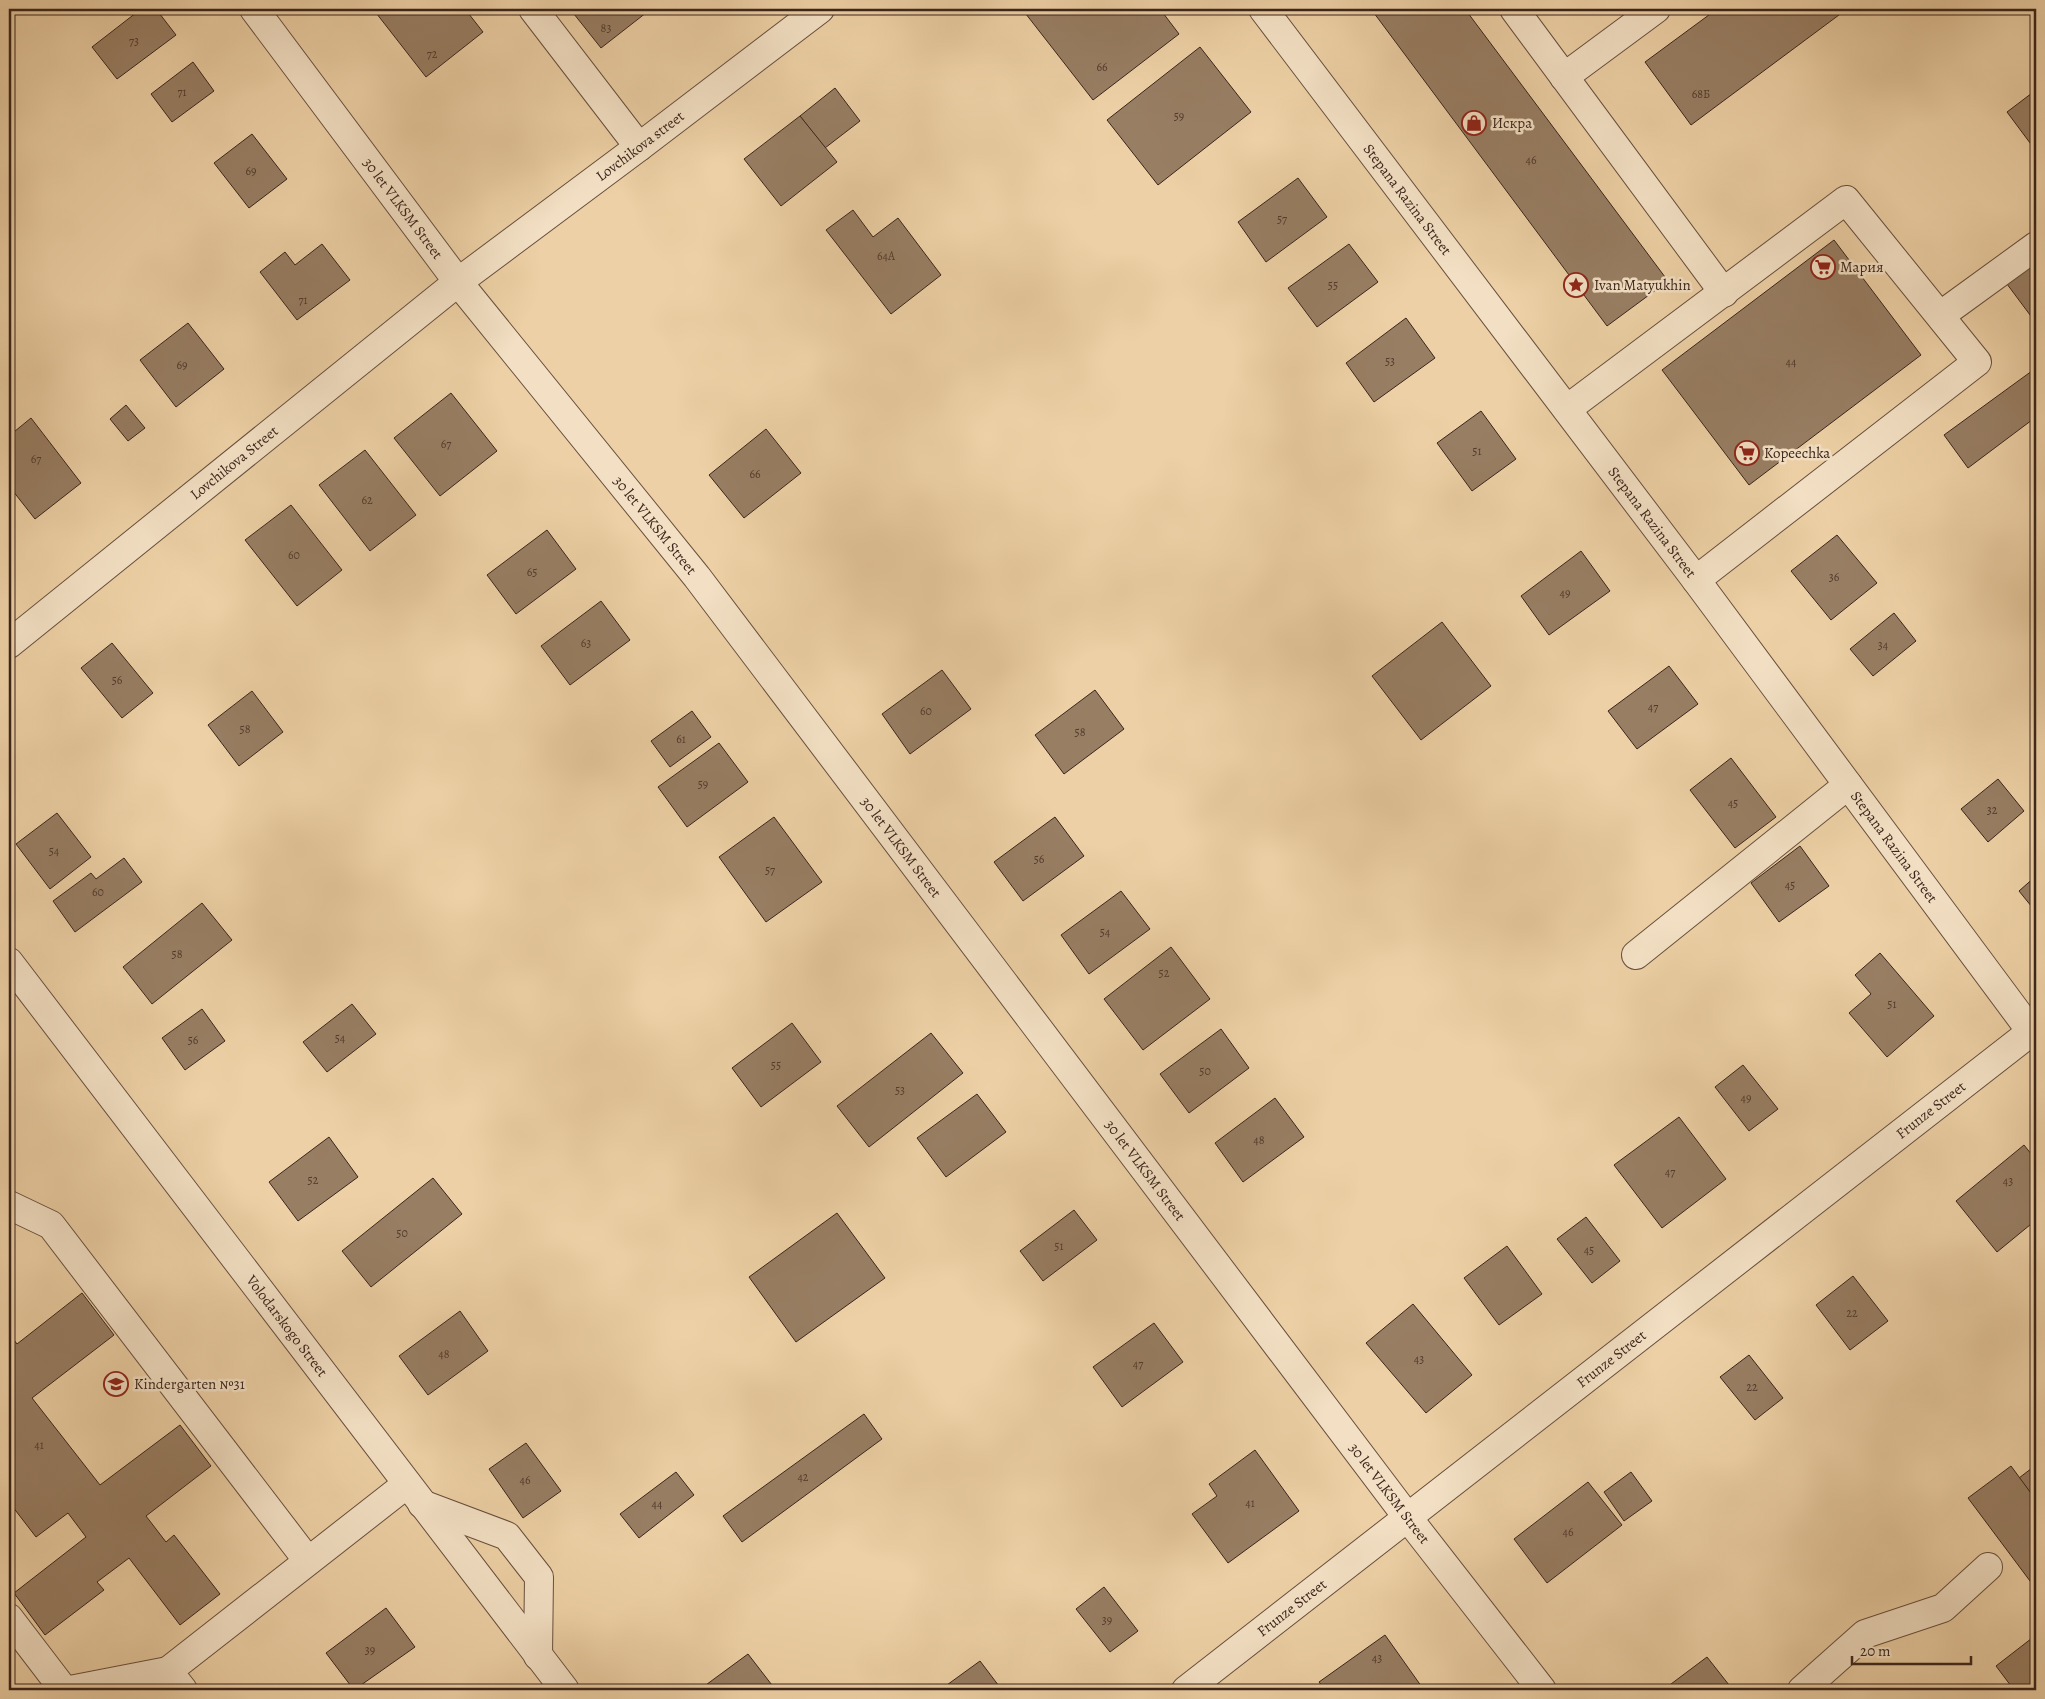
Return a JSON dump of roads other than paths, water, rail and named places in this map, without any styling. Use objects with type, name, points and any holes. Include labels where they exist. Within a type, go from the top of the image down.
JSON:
[{"type":"street","name":"30 let VLKSM Street","points":[[254,9],[458,282],[697,577],[1408,1518],[1542,1690]]},
{"type":"street","points":[[533,9],[639,147]]},
{"type":"street","name":"Lovchikova street","points":[[458,282],[820,9]]},
{"type":"street","name":"Stepana Razina Street","points":[[1263,9],[1567,409],[2035,1032]]},
{"type":"street","points":[[1514,9],[1724,293]]},
{"type":"street","points":[[1564,76],[1656,9]]},
{"type":"street","points":[[1567,409],[1846,200],[1941,315],[1977,362],[1696,580]]},
{"type":"street","points":[[1941,315],[2036,246]]},
{"type":"street","name":"Lovchikova Street","points":[[9,644],[458,282]]},
{"type":"street","points":[[1636,955],[1848,785]]},
{"type":"street","name":"Volodarskogo Street","points":[[9,962],[565,1690]]},
{"type":"street","name":"Frunze Street","points":[[1186,1690],[2035,1032]]},
{"type":"street","points":[[9,1205],[51,1226],[308,1561]]},
{"type":"street","points":[[70,1690],[175,1680],[308,1561],[414,1494],[506,1536],[539,1577],[538,1656]]},
{"type":"street","points":[[1802,1690],[1865,1634],[1943,1608],[1988,1567]]},
{"type":"street","points":[[9,1618],[64,1690]]},
{"type":"place","name":"Искра","points":[[1474,123]]},
{"type":"place","name":"Мария","points":[[1823,267]]},
{"type":"place","name":"Ivan Matyukhin","points":[[1576,285]]},
{"type":"place","name":"Kopeechka","points":[[1747,453]]},
{"type":"place","name":"Kindergarten №31","points":[[116,1384]]}]
